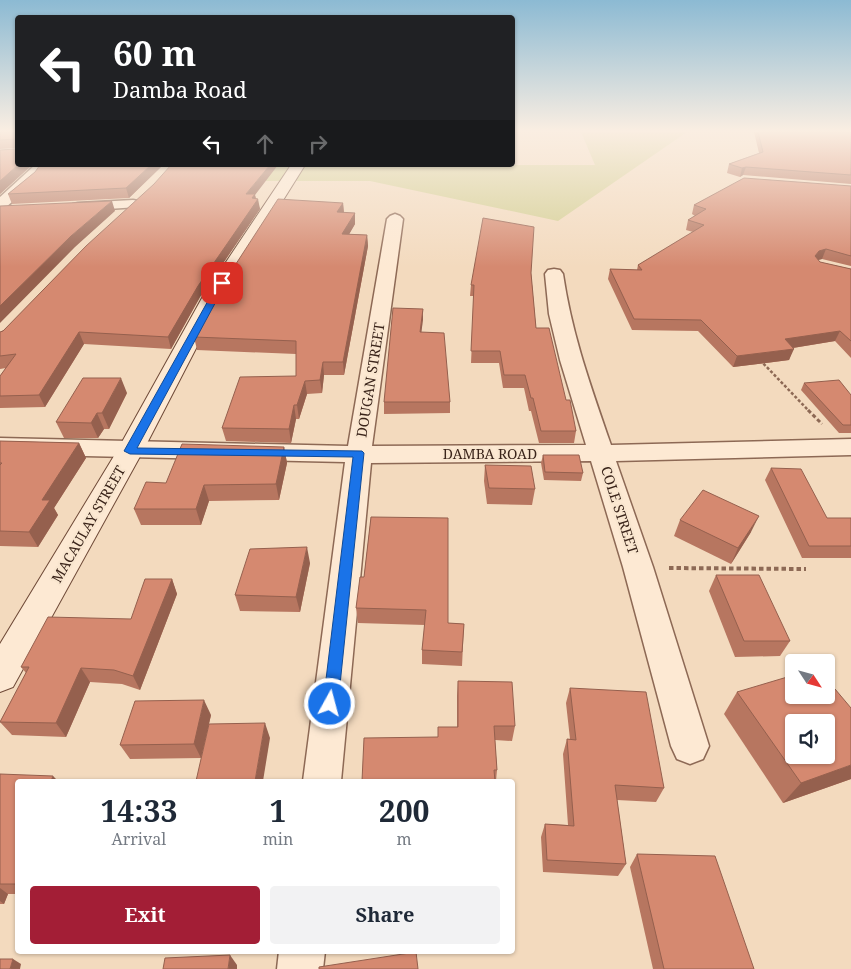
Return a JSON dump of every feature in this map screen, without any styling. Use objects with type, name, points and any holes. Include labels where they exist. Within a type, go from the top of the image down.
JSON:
[{"type":"street","points":[[0,205],[32,177]]},
{"type":"street","name":"MACAULAY STREET","points":[[0,676],[130,451],[212,298],[290,177]]},
{"type":"street","points":[[67,208],[139,199],[115,220]]},
{"type":"street","points":[[0,211],[19,210]]},
{"type":"street","name":"DOUGAN STREET","points":[[322,779],[358,453],[396,219]]},
{"type":"street","name":"COLE STREET","points":[[554,274],[559,314],[568,351],[638,567],[690,746]]},
{"type":"street","name":"DAMBA ROAD","points":[[0,446],[130,451],[358,453],[601,453],[848,447]]},
{"type":"street","points":[[300,969],[302,954]]},
{"type":"path","points":[[759,358],[848,447]]},
{"type":"path","points":[[638,567],[806,569]]},
{"type":"shaded area","points":[[257,177],[621,177],[558,221],[370,181],[254,181]]},
{"type":"building","points":[[29,177],[138,177],[126,188],[8,194]]},
{"type":"building","points":[[160,177],[260,177],[246,194],[255,194],[252,198],[258,199],[198,286],[168,337],[79,332],[39,395],[0,396],[0,376],[16,354],[0,356],[0,332],[86,246]]},
{"type":"building","points":[[744,178],[851,186],[851,256],[826,249],[819,251],[815,256],[820,262],[851,269],[851,341],[840,331],[785,339],[794,349],[737,356],[701,320],[634,319],[610,269],[642,270],[638,265],[704,225],[688,220],[706,209],[694,205]]},
{"type":"building","points":[[278,199],[343,203],[337,212],[355,213],[342,234],[367,235],[343,362],[323,362],[320,380],[305,381],[297,405],[294,405],[289,429],[222,428],[240,377],[296,376],[296,341],[194,337],[221,287]]},
{"type":"building","points":[[112,201],[71,236],[0,306],[0,206]]},
{"type":"building","points":[[483,218],[534,227],[531,273],[536,328],[549,328],[566,400],[570,400],[576,431],[541,431],[525,375],[504,375],[500,351],[471,351],[474,285],[471,285]]},
{"type":"building","points":[[393,308],[423,309],[420,332],[444,333],[450,402],[384,402]]},
{"type":"building","points":[[83,378],[121,378],[102,413],[97,413],[91,423],[56,422]]},
{"type":"building","points":[[839,380],[851,395],[851,425],[843,425],[804,383]]},
{"type":"building","points":[[0,441],[79,443],[42,500],[50,500],[29,532],[0,531],[0,465],[2,463],[0,463]]},
{"type":"building","points":[[182,444],[284,447],[276,484],[204,485],[196,509],[134,509],[146,482],[166,483]]},
{"type":"building","points":[[543,455],[579,455],[583,473],[545,472]]},
{"type":"building","points":[[485,465],[531,466],[535,489],[489,488]]},
{"type":"building","points":[[771,468],[801,469],[827,518],[851,518],[851,546],[809,546]]},
{"type":"building","points":[[703,490],[759,516],[738,548],[680,520]]},
{"type":"building","points":[[371,517],[448,518],[448,623],[464,624],[462,652],[422,650],[426,610],[356,608],[360,577],[364,577]]},
{"type":"building","points":[[307,547],[296,597],[235,595],[250,549]]},
{"type":"building","points":[[716,575],[759,575],[790,641],[744,641]]},
{"type":"building","points":[[145,579],[172,579],[133,676],[114,670],[81,668],[56,723],[0,722],[29,667],[21,667],[48,617],[131,619]]},
{"type":"building","points":[[785,678],[785,704],[835,704],[835,689],[851,708],[851,765],[801,783],[788,764],[835,764],[835,714],[785,714],[785,760],[737,692]]},
{"type":"building","points":[[458,681],[512,682],[515,726],[494,726],[497,770],[494,770],[495,779],[362,779],[364,738],[438,737],[438,727],[458,727]]},
{"type":"building","points":[[570,688],[646,692],[664,788],[615,785],[626,864],[547,860],[545,824],[574,826],[567,739],[576,740]]},
{"type":"building","points":[[204,700],[194,744],[120,745],[135,701]]},
{"type":"building","points":[[265,723],[255,779],[196,779],[209,724]]},
{"type":"building","points":[[0,774],[53,776],[52,779],[15,779],[15,884],[0,884]]},
{"type":"building","points":[[637,854],[715,856],[754,969],[664,969]]},
{"type":"building","points":[[403,954],[416,954],[418,969],[319,969],[319,967]]},
{"type":"building","points":[[230,955],[228,969],[163,969],[165,958]]},
{"type":"building","points":[[0,959],[13,959],[10,969],[0,969]]},
{"type":"route","points":[[222,283],[212,298],[130,451],[358,453],[330,704]]}]
